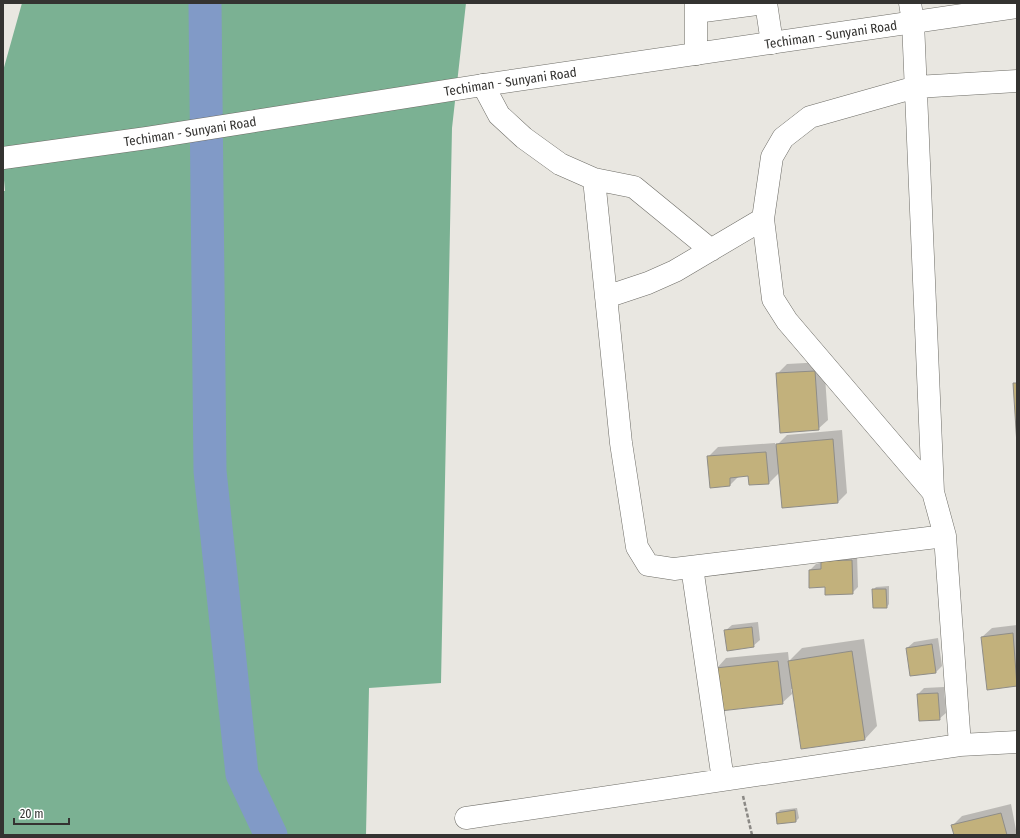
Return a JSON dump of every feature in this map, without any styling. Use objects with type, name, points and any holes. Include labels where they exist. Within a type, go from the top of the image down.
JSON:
[{"type":"street","points":[[696,54],[696,8],[766,3],[772,43]]},
{"type":"street","name":"Techiman - Sunyani Road","points":[[3,158],[147,138],[483,85],[772,43],[911,13],[1017,7]]},
{"type":"street","points":[[911,13],[916,87],[933,492],[945,536],[960,745]]},
{"type":"street","points":[[933,492],[787,321],[773,299],[762,219],[772,157],[783,138],[810,117],[916,87],[1017,81]]},
{"type":"street","points":[[483,85],[499,115],[524,138],[560,164],[594,179],[634,187],[711,250]]},
{"type":"street","points":[[594,179],[621,443],[637,547],[648,564],[674,569],[945,536]]},
{"type":"street","points":[[606,296],[648,283],[675,271],[762,219]]},
{"type":"street","points":[[692,567],[732,779]]},
{"type":"street","points":[[466,818],[960,745],[1017,742]]},
{"type":"path","points":[[732,779],[752,835]]},
{"type":"green space","points":[[22,3],[466,3],[452,128],[441,683],[369,688],[366,835],[3,835],[3,191],[5,191],[3,169],[3,71]]},
{"type":"building","points":[[815,371],[819,430],[780,433],[776,373]]},
{"type":"building","points":[[1013,383],[1017,383],[1017,445]]},
{"type":"building","points":[[833,439],[838,503],[782,508],[776,444]]},
{"type":"building","points":[[766,452],[769,484],[749,485],[748,476],[730,478],[730,486],[710,488],[707,456]]},
{"type":"building","points":[[852,560],[853,594],[825,595],[825,587],[809,588],[809,570],[821,569],[821,561]]},
{"type":"building","points":[[872,589],[886,589],[887,608],[873,608]]},
{"type":"building","points":[[752,627],[754,647],[727,651],[724,630]]},
{"type":"building","points":[[1013,633],[1017,686],[987,690],[981,637]]},
{"type":"building","points":[[932,644],[936,673],[910,676],[906,648]]},
{"type":"building","points":[[852,651],[865,740],[801,749],[788,661]]},
{"type":"building","points":[[778,661],[783,704],[720,711],[716,668]]},
{"type":"building","points":[[938,693],[940,720],[919,721],[917,694]]},
{"type":"building","points":[[795,810],[796,822],[777,824],[776,813]]},
{"type":"building","points":[[1001,813],[1007,835],[954,835],[951,825]]},
{"type":"waterway","points":[[205,3],[210,471],[242,774],[271,835]]}]
